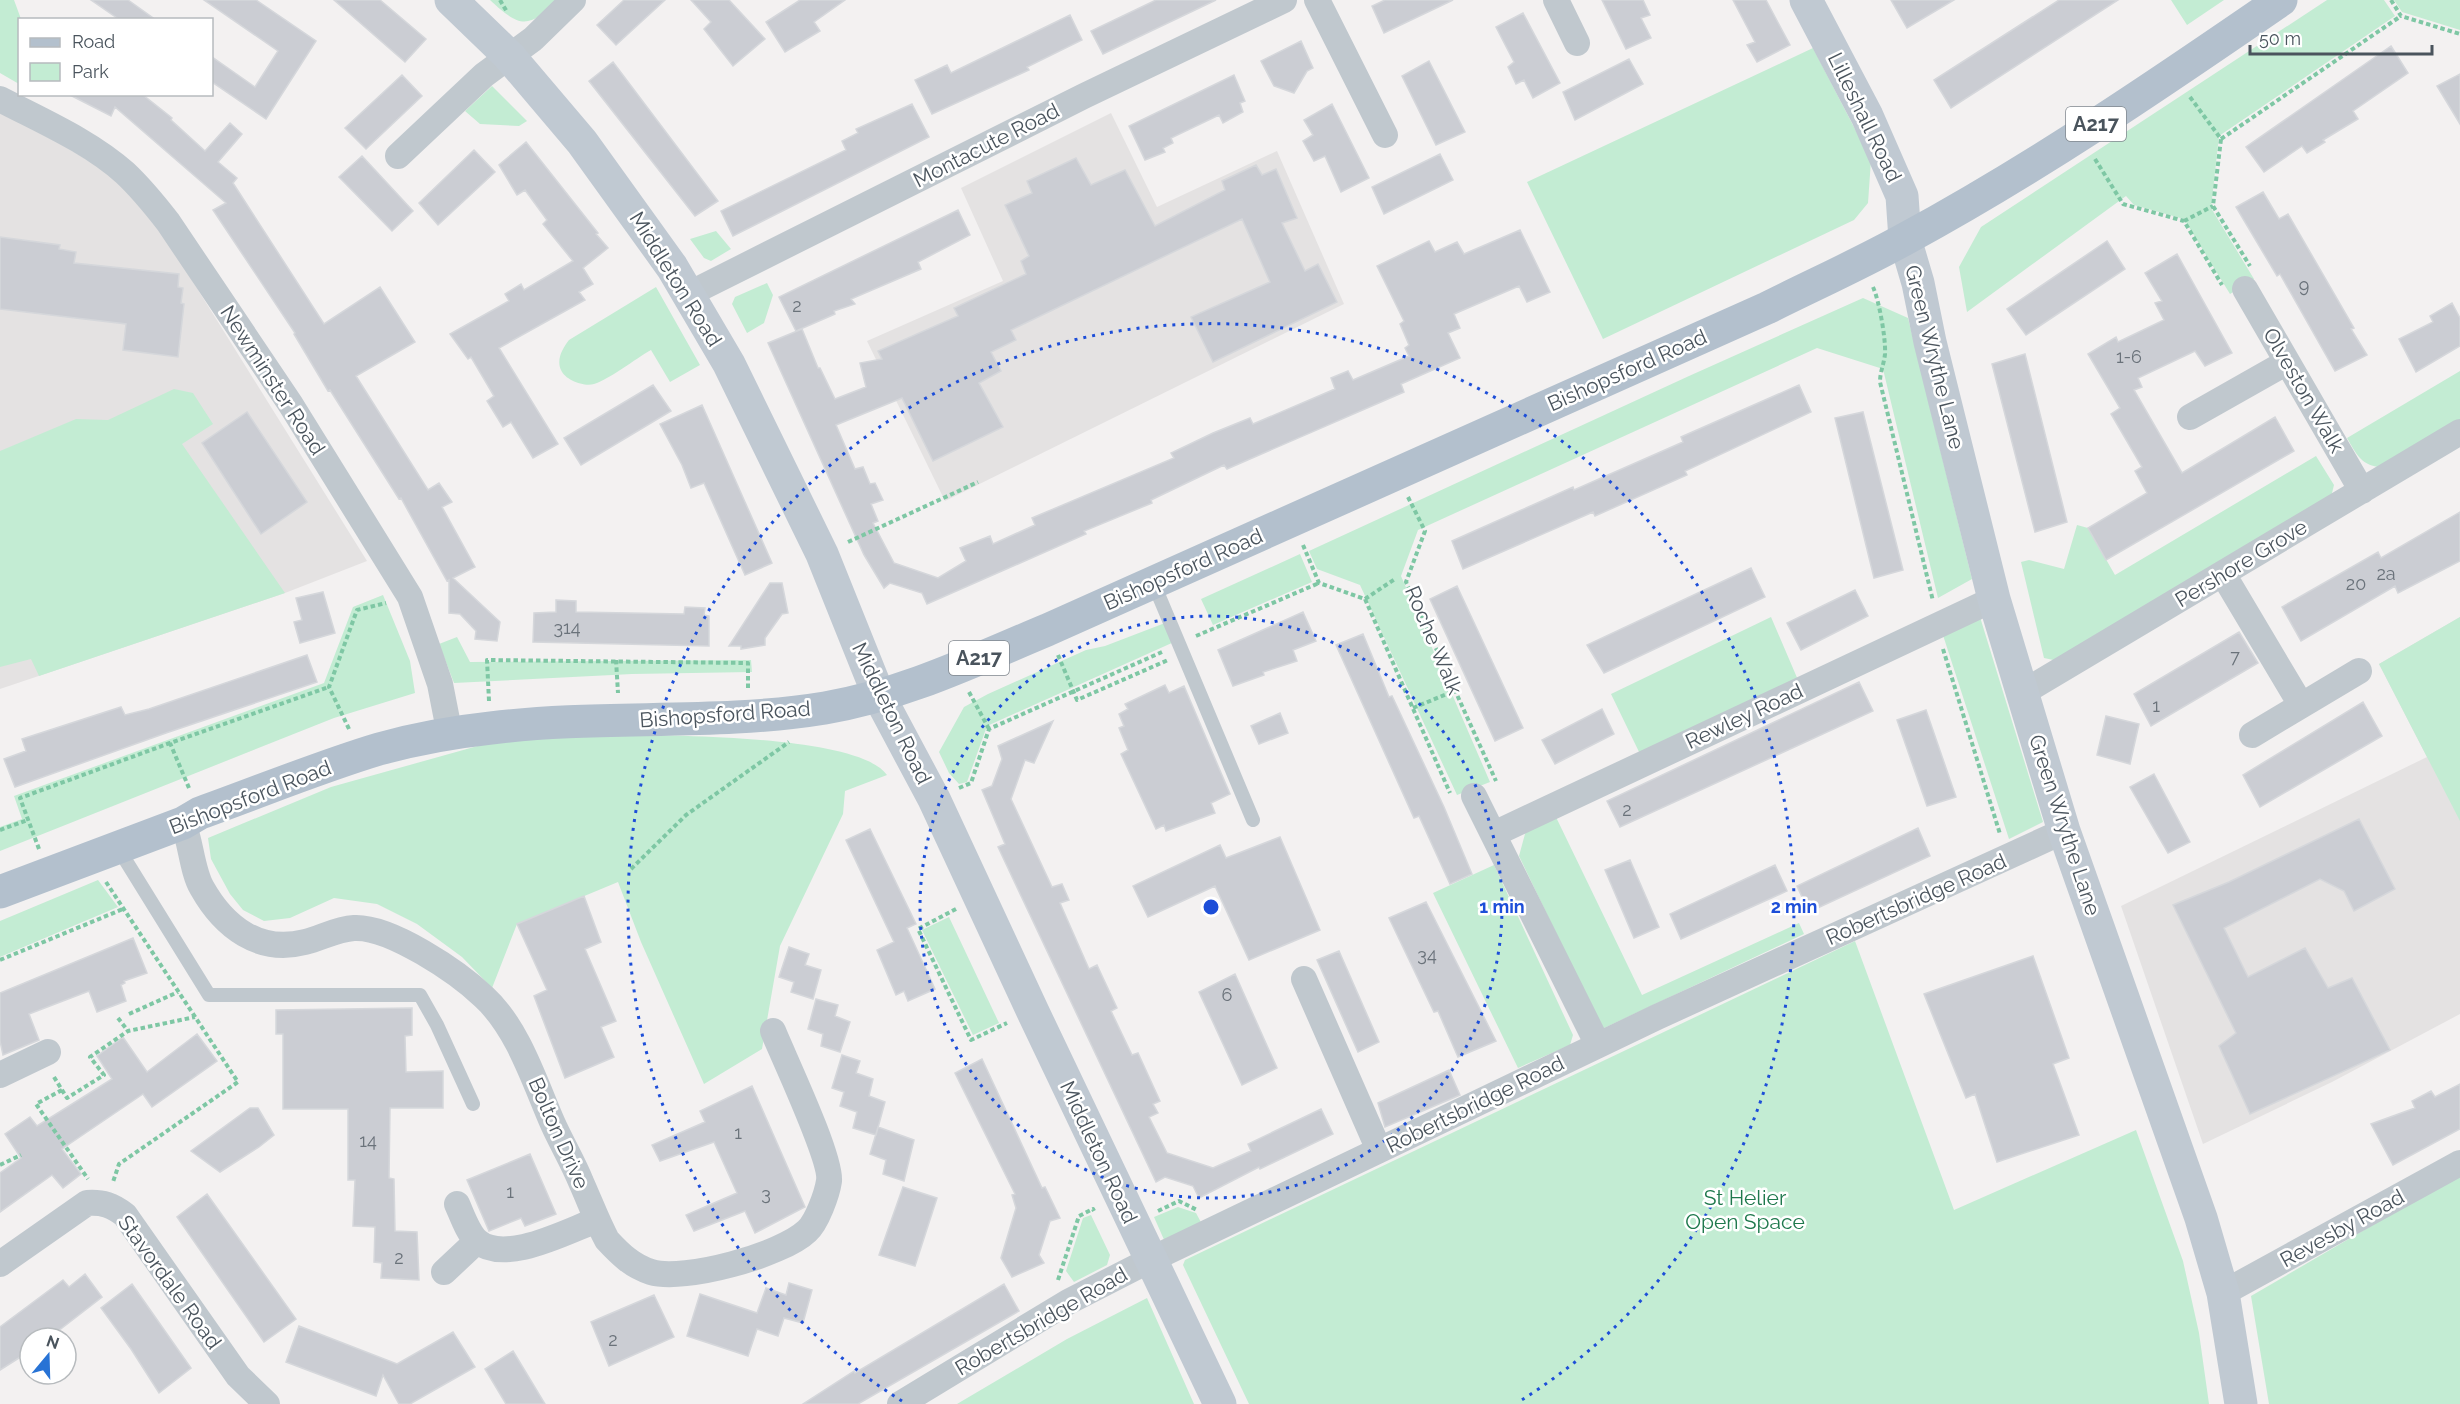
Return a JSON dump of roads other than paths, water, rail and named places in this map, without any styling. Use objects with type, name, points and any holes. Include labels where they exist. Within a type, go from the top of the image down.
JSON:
[{"type":"main road","name":"Bishopsford Road","points":[[0,892],[103,851],[376,750],[491,728],[749,717],[827,707],[879,696],[956,668],[1047,630],[1395,472],[1767,308],[1905,239],[2080,135],[2281,0]]},
{"type":"street","name":"Middleton Road","points":[[451,0],[509,56],[582,142],[647,230],[689,294],[759,421],[822,554],[879,696],[934,799],[1032,1012],[1220,1404]]},
{"type":"street","points":[[398,156],[484,75],[533,39],[573,0]]},
{"type":"street","name":"Montacute Road","points":[[689,294],[1073,102],[1284,0]]},
{"type":"street","points":[[1317,0],[1385,135]]},
{"type":"street","points":[[1556,0],[1577,43]]},
{"type":"street","name":"Lilleshall Road","points":[[1806,0],[1868,116],[1896,177],[1902,196],[1905,239]]},
{"type":"street","name":"Newminster Road","points":[[0,99],[84,144],[123,171],[148,196],[232,315],[291,405],[410,597],[440,684],[450,735]]},
{"type":"street","name":"Green Wrythe Lane","points":[[1905,239],[1918,283],[1930,342],[1994,599],[2064,831],[2193,1196],[2223,1293],[2241,1404]]},
{"type":"street","name":"Olveston Walk","points":[[2245,289],[2362,491]]},
{"type":"street","points":[[2190,417],[2287,362]]},
{"type":"street","name":"Pershore Grove","points":[[2022,693],[2460,432]]},
{"type":"street","points":[[2223,574],[2301,705]]},
{"type":"street","name":"Rewley Road","points":[[1494,834],[1994,599]]},
{"type":"street","points":[[2252,735],[2359,671]]},
{"type":"street","points":[[1474,796],[1598,1045]]},
{"type":"street","name":"Bolton Drive","points":[[192,818],[190,840],[201,886],[234,929],[255,941],[275,946],[304,942],[354,928],[375,930],[410,945],[485,998],[502,1016],[532,1073],[607,1240],[620,1255],[638,1267],[653,1273],[682,1274],[757,1257],[789,1243],[809,1230],[822,1205],[829,1179],[824,1155],[773,1031]]},
{"type":"street","name":"Robertsbridge Road","points":[[900,1404],[1068,1302],[1150,1260],[1598,1045],[2064,831]]},
{"type":"street","points":[[1304,979],[1379,1150]]},
{"type":"street","points":[[0,1075],[45,1054]]},
{"type":"street","name":"Revesby Road","points":[[2223,1293],[2460,1163]]},
{"type":"street","name":"Stavordale Road","points":[[0,1264],[87,1203],[112,1205],[125,1215],[237,1376],[267,1404]]},
{"type":"street","points":[[457,1204],[477,1241],[495,1250],[516,1250],[597,1220]]},
{"type":"street","points":[[444,1272],[477,1241]]},
{"type":"lane","points":[[1153,582],[1253,820]]},
{"type":"lane","points":[[103,851],[209,995],[420,995],[437,1025],[473,1104]]},
{"type":"park label","name":"St Helier Open Space","points":[[1745,1209]]}]
